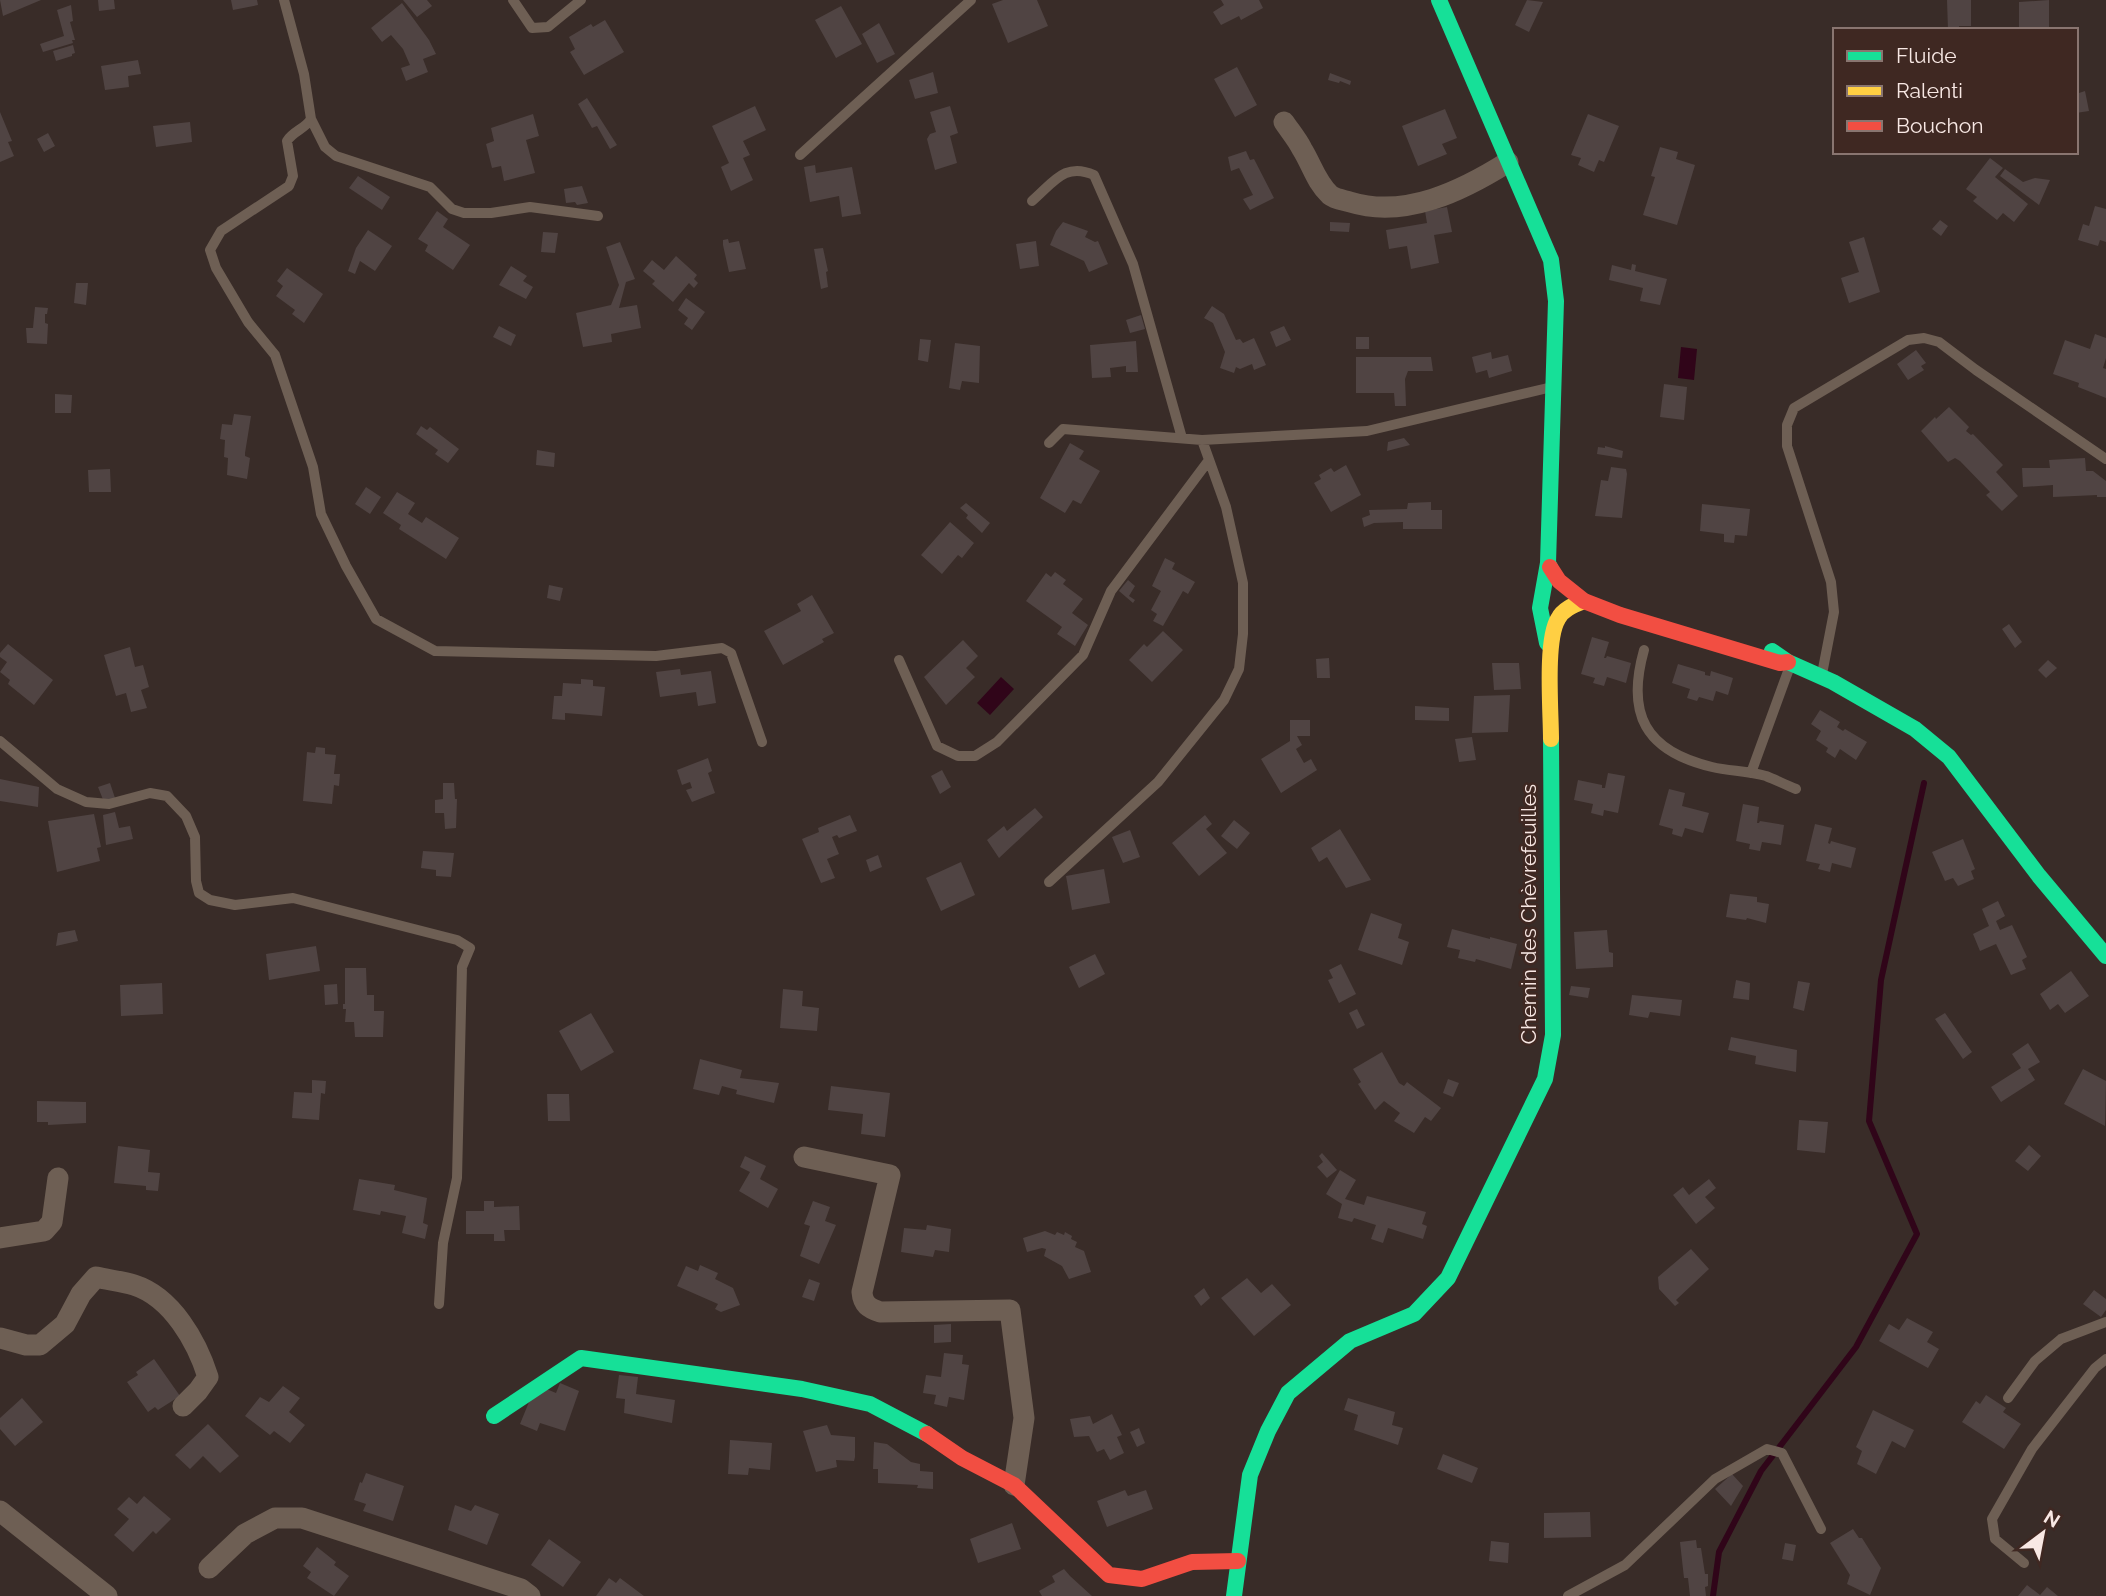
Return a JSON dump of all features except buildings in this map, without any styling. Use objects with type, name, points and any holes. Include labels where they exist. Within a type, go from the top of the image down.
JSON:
[{"type":"street","points":[[1439,0],[1550,260],[1556,301],[1549,517]]},
{"type":"street","points":[[1284,122],[1303,150],[1319,183],[1332,197],[1360,205],[1402,208],[1479,180],[1508,162]]},
{"type":"street","name":"Chemin des Chèvrefeuilles","points":[[1234,1596],[1250,1475],[1268,1431],[1288,1393],[1350,1341],[1414,1314],[1448,1278],[1545,1079],[1553,1035],[1550,661],[1564,552],[1549,517]]},
{"type":"street","name":"Chemin des Chèvrefeuilles","points":[[1549,517],[1548,563],[1541,608],[1550,661]]},
{"type":"street","points":[[1548,563],[1559,581],[1584,601],[1647,623],[1780,663],[1790,663]]},
{"type":"street","points":[[1606,593],[1629,605],[1777,653],[1790,663],[1822,677],[1915,729],[1949,757],[2039,876],[2106,956]]},
{"type":"street","points":[[1555,621],[1567,607],[1584,601]]},
{"type":"street","points":[[804,1157],[890,1175],[862,1293],[863,1301],[870,1308],[880,1312],[1010,1310],[1024,1418],[1014,1485]]},
{"type":"street","points":[[0,1238],[44,1230],[52,1223],[58,1178]]},
{"type":"street","points":[[0,1338],[26,1345],[40,1345],[65,1324],[81,1294],[96,1277],[136,1285],[157,1298],[183,1325],[200,1353],[208,1377],[183,1406]]},
{"type":"street","points":[[494,1416],[581,1358],[802,1389],[870,1404],[916,1427],[962,1458],[1014,1485],[1109,1575],[1142,1579],[1192,1562],[1238,1561]]},
{"type":"street","points":[[0,1511],[107,1596]]},
{"type":"street","points":[[209,1568],[246,1534],[275,1518],[302,1518],[521,1589],[530,1596]]},
{"type":"lane","points":[[284,0],[304,75],[311,119],[325,146],[336,156],[430,187],[452,209],[464,213],[491,213],[530,207],[597,216]]},
{"type":"lane","points":[[513,0],[532,28],[548,27],[581,0]]},
{"type":"lane","points":[[800,156],[971,0]]},
{"type":"lane","points":[[311,119],[307,125],[291,134],[287,141],[293,176],[289,187],[221,231],[210,250],[216,268],[248,322],[275,355],[313,467],[321,514],[376,619],[435,651],[656,656],[722,648],[731,653],[762,743]]},
{"type":"lane","points":[[1032,201],[1068,171],[1076,169],[1094,175],[1133,264],[1182,438]]},
{"type":"lane","points":[[1822,677],[1834,612],[1831,582],[1787,446],[1787,425],[1794,408],[1908,340],[1924,338],[1939,342],[2106,459]]},
{"type":"lane","points":[[1049,443],[1063,429],[1202,440],[1367,431],[1553,387]]},
{"type":"lane","points":[[1049,882],[1158,782],[1224,700],[1239,669],[1243,634],[1243,583],[1226,507],[1202,440]]},
{"type":"lane","points":[[899,660],[937,746],[958,756],[975,756],[997,742],[1083,655],[1111,591],[1209,460]]},
{"type":"lane","points":[[1644,650],[1636,687],[1644,723],[1663,747],[1684,758],[1712,767],[1768,777],[1796,789]]},
{"type":"lane","points":[[1751,773],[1790,663]]},
{"type":"lane","points":[[0,741],[57,789],[86,802],[109,804],[150,793],[167,796],[186,816],[195,838],[196,881],[199,893],[209,900],[235,905],[293,898],[305,900],[457,940],[470,948],[463,967],[457,1178],[443,1243],[439,1304]]},
{"type":"lane","points":[[2008,1398],[2035,1361],[2061,1339],[2106,1322]]},
{"type":"lane","points":[[2024,1563],[1995,1539],[1992,1519],[2032,1449],[2095,1368],[2106,1359]]},
{"type":"lane","points":[[1568,1596],[1625,1565],[1715,1479],[1767,1449],[1782,1453],[1821,1529]]},
{"type":"shaded area","points":[[1681,347],[1697,349],[1694,380],[1678,378]]},
{"type":"shaded area","points":[[1001,677],[1014,689],[990,715],[977,703]]},
{"type":"waterway","points":[[1713,1596],[1719,1552],[1761,1471],[1856,1347],[1917,1234],[1869,1121],[1881,980],[1924,783]]},
{"type":"traffic: fast","points":[[1439,0],[1551,260],[1556,301],[1550,567]]},
{"type":"traffic: fast","points":[[1547,643],[1540,608],[1548,563]]},
{"type":"traffic: fast","points":[[1772,651],[1915,729],[1949,757],[2039,876],[2106,956]]},
{"type":"traffic: fast","points":[[1234,1596],[1250,1475],[1268,1431],[1288,1393],[1350,1341],[1414,1314],[1448,1278],[1545,1079],[1553,1035],[1551,739]]},
{"type":"traffic: fast","points":[[494,1416],[581,1358],[802,1389],[870,1404],[927,1434]]},
{"type":"traffic: slow","points":[[1551,739],[1550,659],[1554,629],[1563,613],[1584,601]]},
{"type":"traffic: jam","points":[[1550,567],[1559,581],[1584,601],[1620,615],[1780,663],[1788,662]]},
{"type":"traffic: jam","points":[[927,1434],[962,1458],[1014,1485],[1109,1575],[1142,1579],[1192,1562],[1238,1561]]}]
